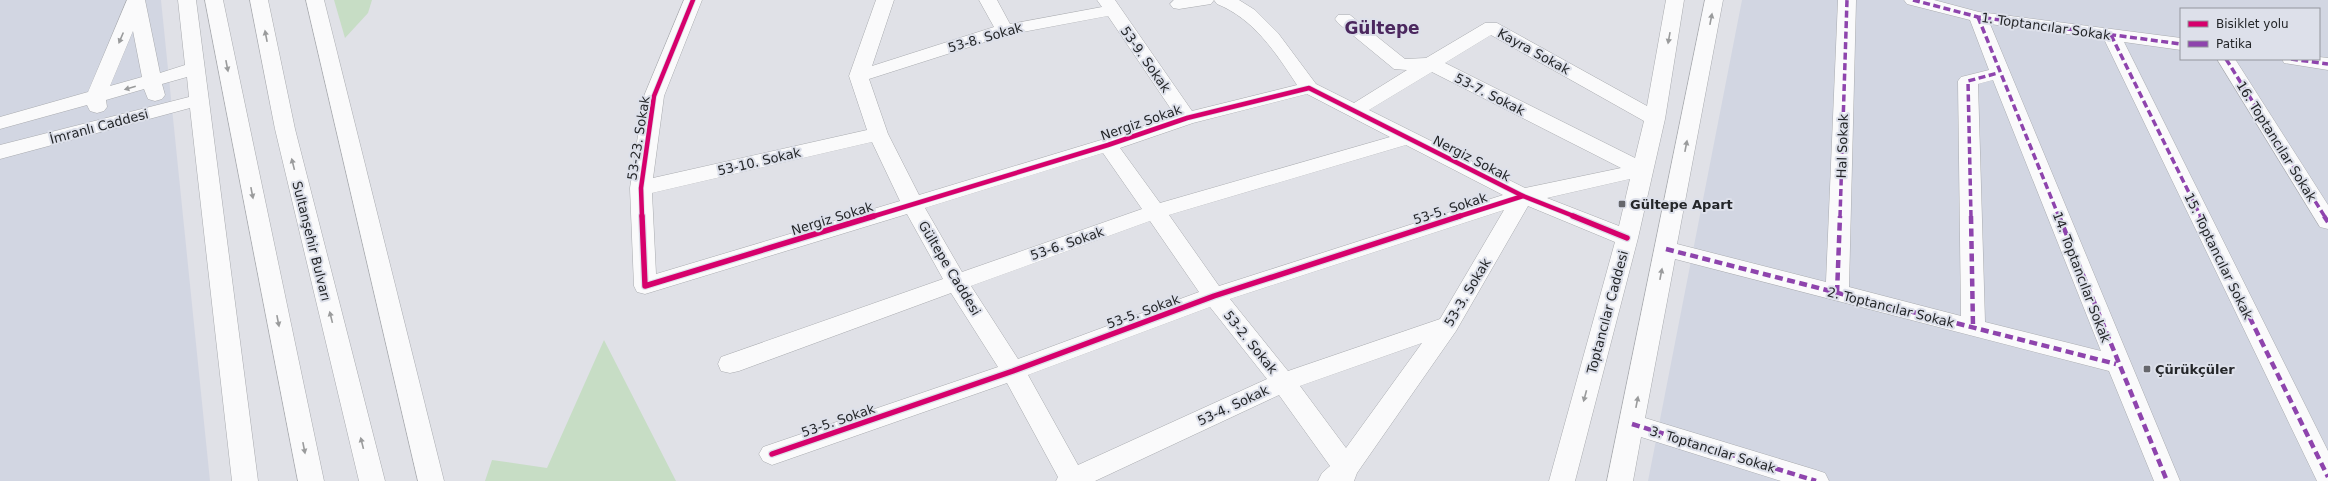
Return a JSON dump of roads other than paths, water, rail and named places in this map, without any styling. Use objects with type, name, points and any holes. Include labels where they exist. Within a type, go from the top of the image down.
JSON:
[{"type":"main road","points":[[187,0],[194,69],[245,481]]},
{"type":"main road","points":[[214,0],[311,481]]},
{"type":"main road","name":"Sultanşehir Bulvarı","points":[[259,0],[285,129],[372,481]]},
{"type":"main road","points":[[315,0],[431,481]]},
{"type":"main road","name":"53-23. Sokak","points":[[645,286],[641,188],[654,96],[693,0]]},
{"type":"main road","points":[[859,76],[885,0]]},
{"type":"main road","points":[[988,0],[1004,30]]},
{"type":"main road","points":[[1178,4],[1205,0]]},
{"type":"main road","points":[[1223,0],[1239,8],[1254,19],[1276,41],[1309,88]]},
{"type":"main road","name":"Toptancılar Caddesi","points":[[1562,481],[1627,238],[1655,119],[1676,0]]},
{"type":"main road","points":[[1620,481],[1714,0]]},
{"type":"main road","name":"Hal Sokak","points":[[1837,293],[1847,0]]},
{"type":"main road","name":"1. Toptancılar Sokak","points":[[1913,0],[1978,17],[2180,44]]},
{"type":"main road","points":[[136,1],[154,81],[157,111]]},
{"type":"main road","points":[[98,127],[96,97],[136,1]]},
{"type":"main road","name":"53-8. Sokak","points":[[859,76],[1004,30],[1110,5]]},
{"type":"main road","name":"53-9. Sokak","points":[[1110,5],[1187,118]]},
{"type":"main road","name":"14. Toptancılar Sokak","points":[[1978,17],[1998,74],[2041,173],[2116,364],[2167,481]]},
{"type":"main road","points":[[1344,19],[1401,66],[1430,64]]},
{"type":"main road","name":"Kayra Sokak","points":[[1354,111],[1491,27],[1655,119]]},
{"type":"main road","name":"15. Toptancılar Sokak","points":[[2111,35],[2328,477]]},
{"type":"main road","name":"16. Toptancılar Sokak","points":[[2227,60],[2328,222]]},
{"type":"main road","points":[[2298,60],[2328,64]]},
{"type":"main road","name":"53-7. Sokak","points":[[1430,64],[1642,170]]},
{"type":"main road","points":[[0,123],[194,69]]},
{"type":"main road","points":[[1973,328],[1968,81],[1998,74]]},
{"type":"main road","name":"Gültepe Caddesi","points":[[859,76],[878,134],[913,205],[956,282],[1013,371],[1072,480]]},
{"type":"main road","name":"Nergiz Sokak","points":[[645,286],[1108,145],[1187,118],[1309,88],[1523,196],[1627,238]]},
{"type":"main road","name":"İmranlı Caddesi","points":[[0,152],[199,100]]},
{"type":"main road","name":"53-10. Sokak","points":[[641,188],[878,134]]},
{"type":"main road","name":"53-6. Sokak","points":[[730,364],[1154,212],[1409,138]]},
{"type":"main road","name":"53-2. Sokak","points":[[1108,145],[1214,296],[1283,382],[1339,477]]},
{"type":"main road","points":[[1523,196],[1642,170]]},
{"type":"main road","name":"53-5. Sokak","points":[[772,454],[1013,371],[1214,296],[1523,196]]},
{"type":"main road","name":"53-3. Sokak","points":[[1339,477],[1448,325],[1523,196]]},
{"type":"main road","name":"2. Toptancılar Sokak","points":[[1666,249],[2116,364]]},
{"type":"main road","name":"53-4. Sokak","points":[[1072,480],[1283,382],[1448,325]]},
{"type":"main road","name":"3. Toptancılar Sokak","points":[[1632,424],[1816,481]]},
{"type":"place","name":"Gültepe Apart","points":[[1622,204]]},
{"type":"place","name":"Çürükçüler","points":[[2147,369]]},
{"type":"district","name":"Gültepe","points":[[1382,28]]}]
